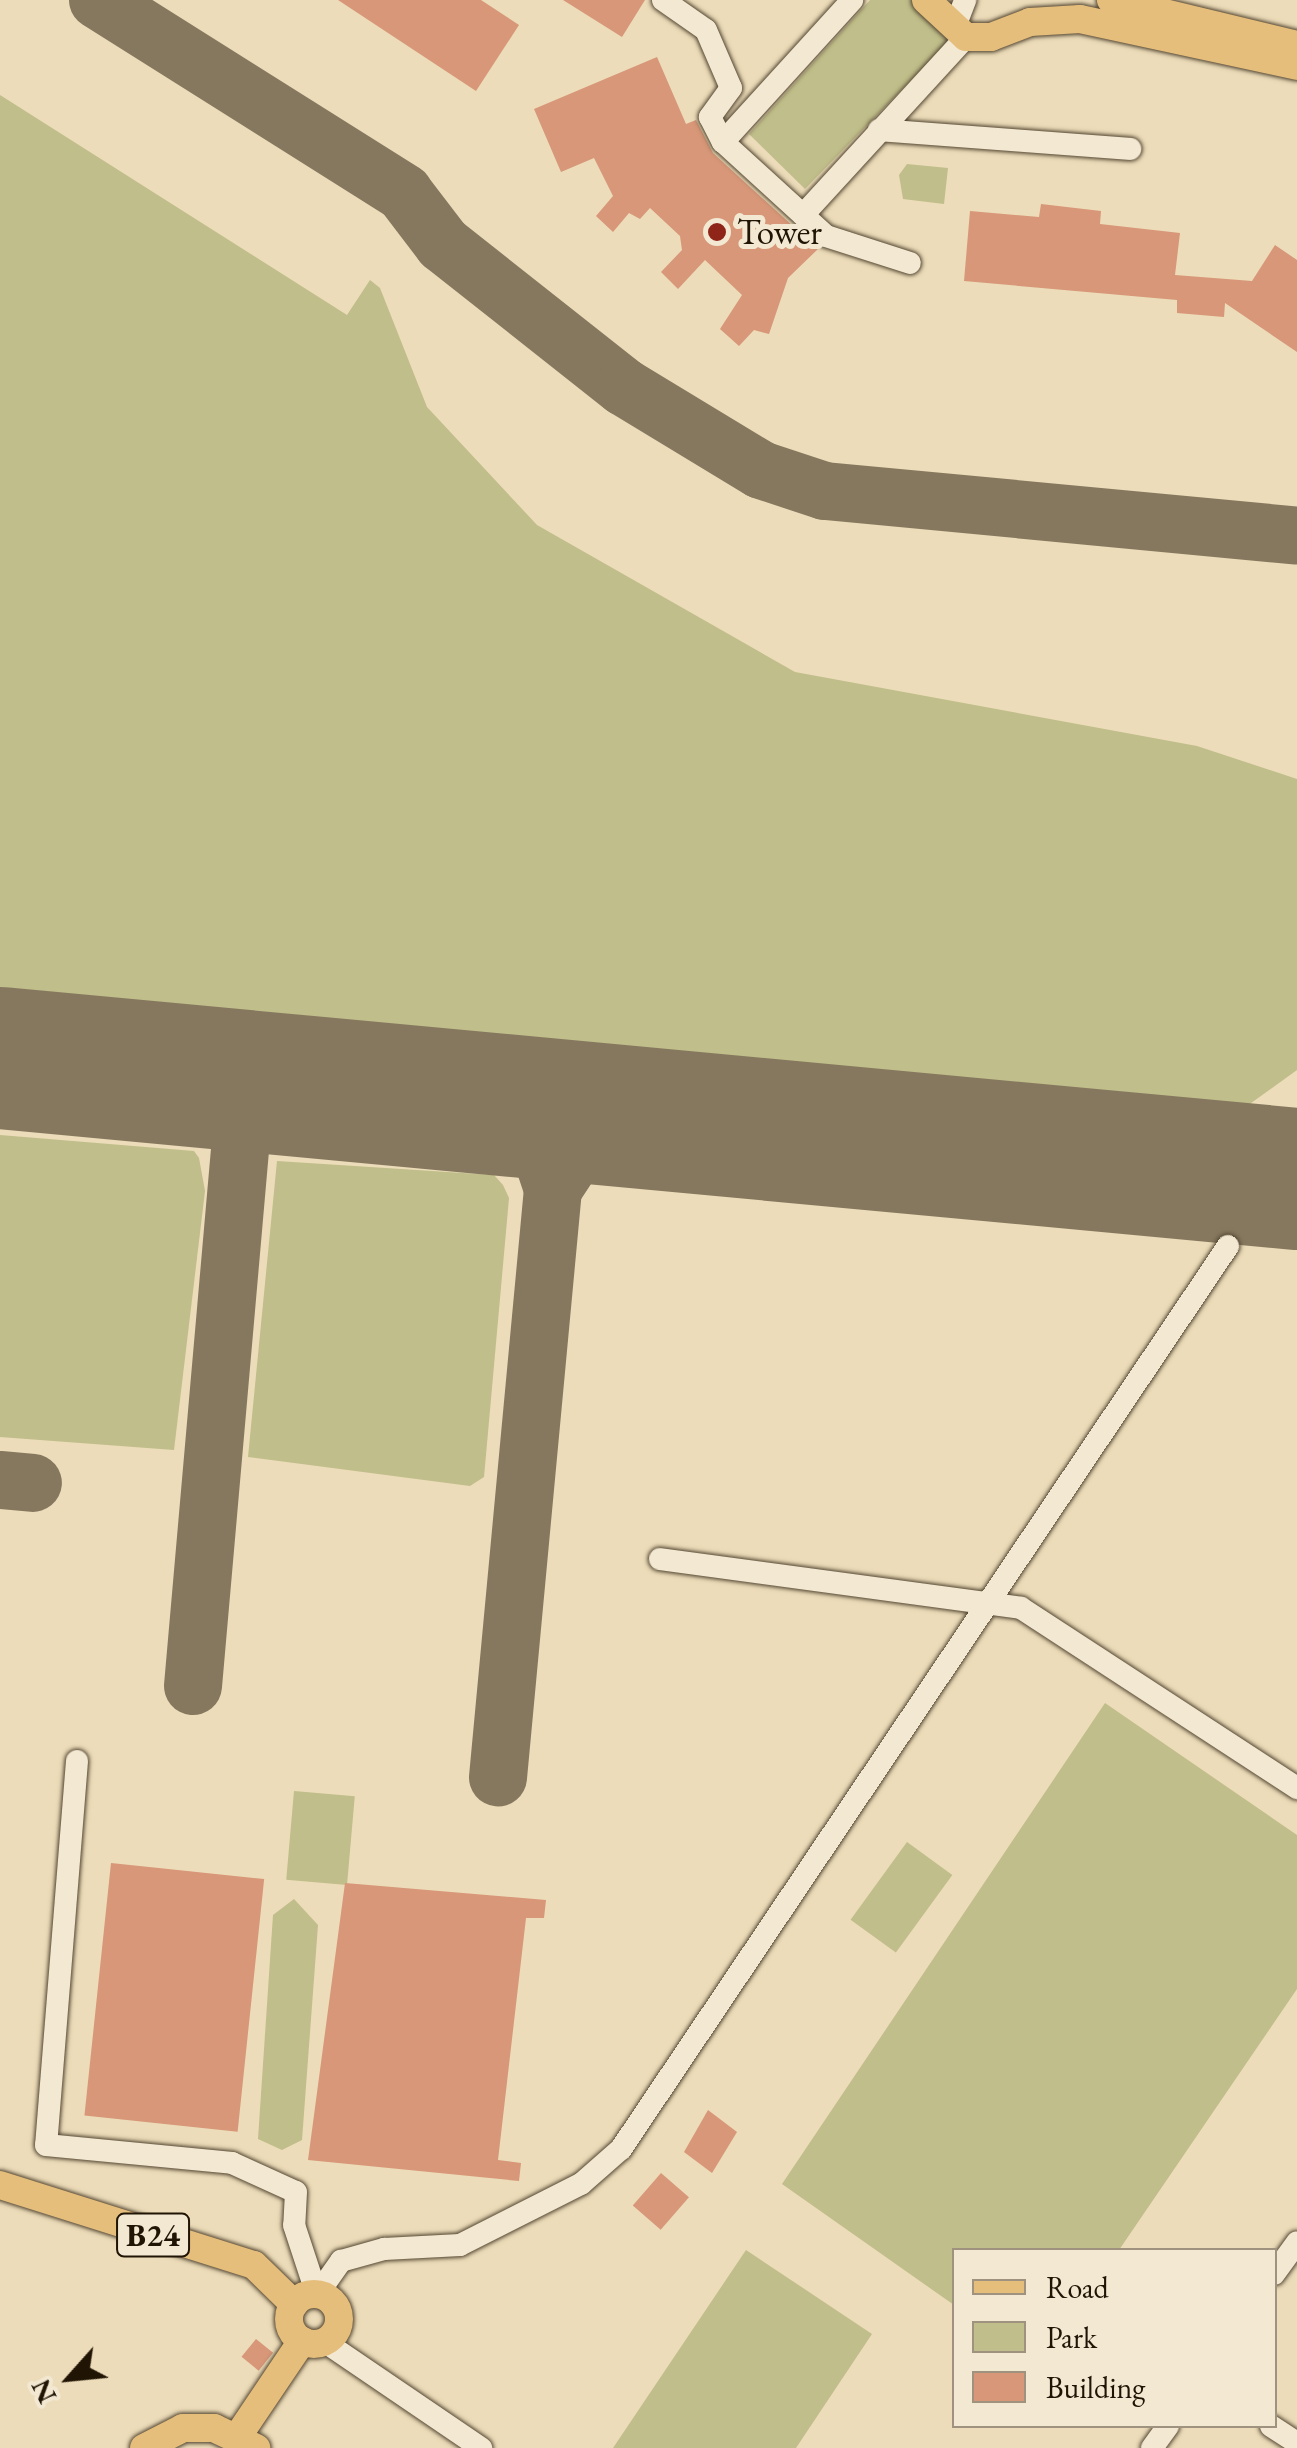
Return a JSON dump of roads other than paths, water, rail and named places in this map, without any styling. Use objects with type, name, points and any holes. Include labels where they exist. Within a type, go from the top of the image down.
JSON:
[{"type":"main road","points":[[926,0],[991,36],[1029,11],[1152,31],[1297,66]]},
{"type":"main road","points":[[1111,0],[1297,45]]},
{"type":"main road","name":"B24","points":[[0,2184],[254,2265],[306,2300],[338,2312],[336,2330],[313,2341]]},
{"type":"main road","points":[[144,2448],[183,2428],[214,2428],[247,2442],[313,2341],[289,2321],[306,2300]]},
{"type":"street","points":[[663,0],[706,30],[731,88],[710,117],[723,142],[826,236],[910,263]]},
{"type":"street","points":[[723,142],[852,0]]},
{"type":"street","points":[[803,215],[879,130],[962,20]]},
{"type":"street","points":[[879,130],[1130,149]]},
{"type":"street","points":[[306,2300],[342,2261],[384,2248],[460,2245],[581,2184],[620,2149],[990,1606],[1228,1246]]},
{"type":"street","points":[[660,1559],[1021,1608],[1297,1788]]},
{"type":"street","points":[[77,1761],[46,2145],[232,2163],[296,2192],[294,2225],[306,2300]]},
{"type":"street","points":[[1277,2270],[1297,2242]]},
{"type":"street","points":[[313,2341],[481,2448]]},
{"type":"street","points":[[1273,2428],[1297,2444]]},
{"type":"place","name":"Tower","points":[[717,232]]}]
